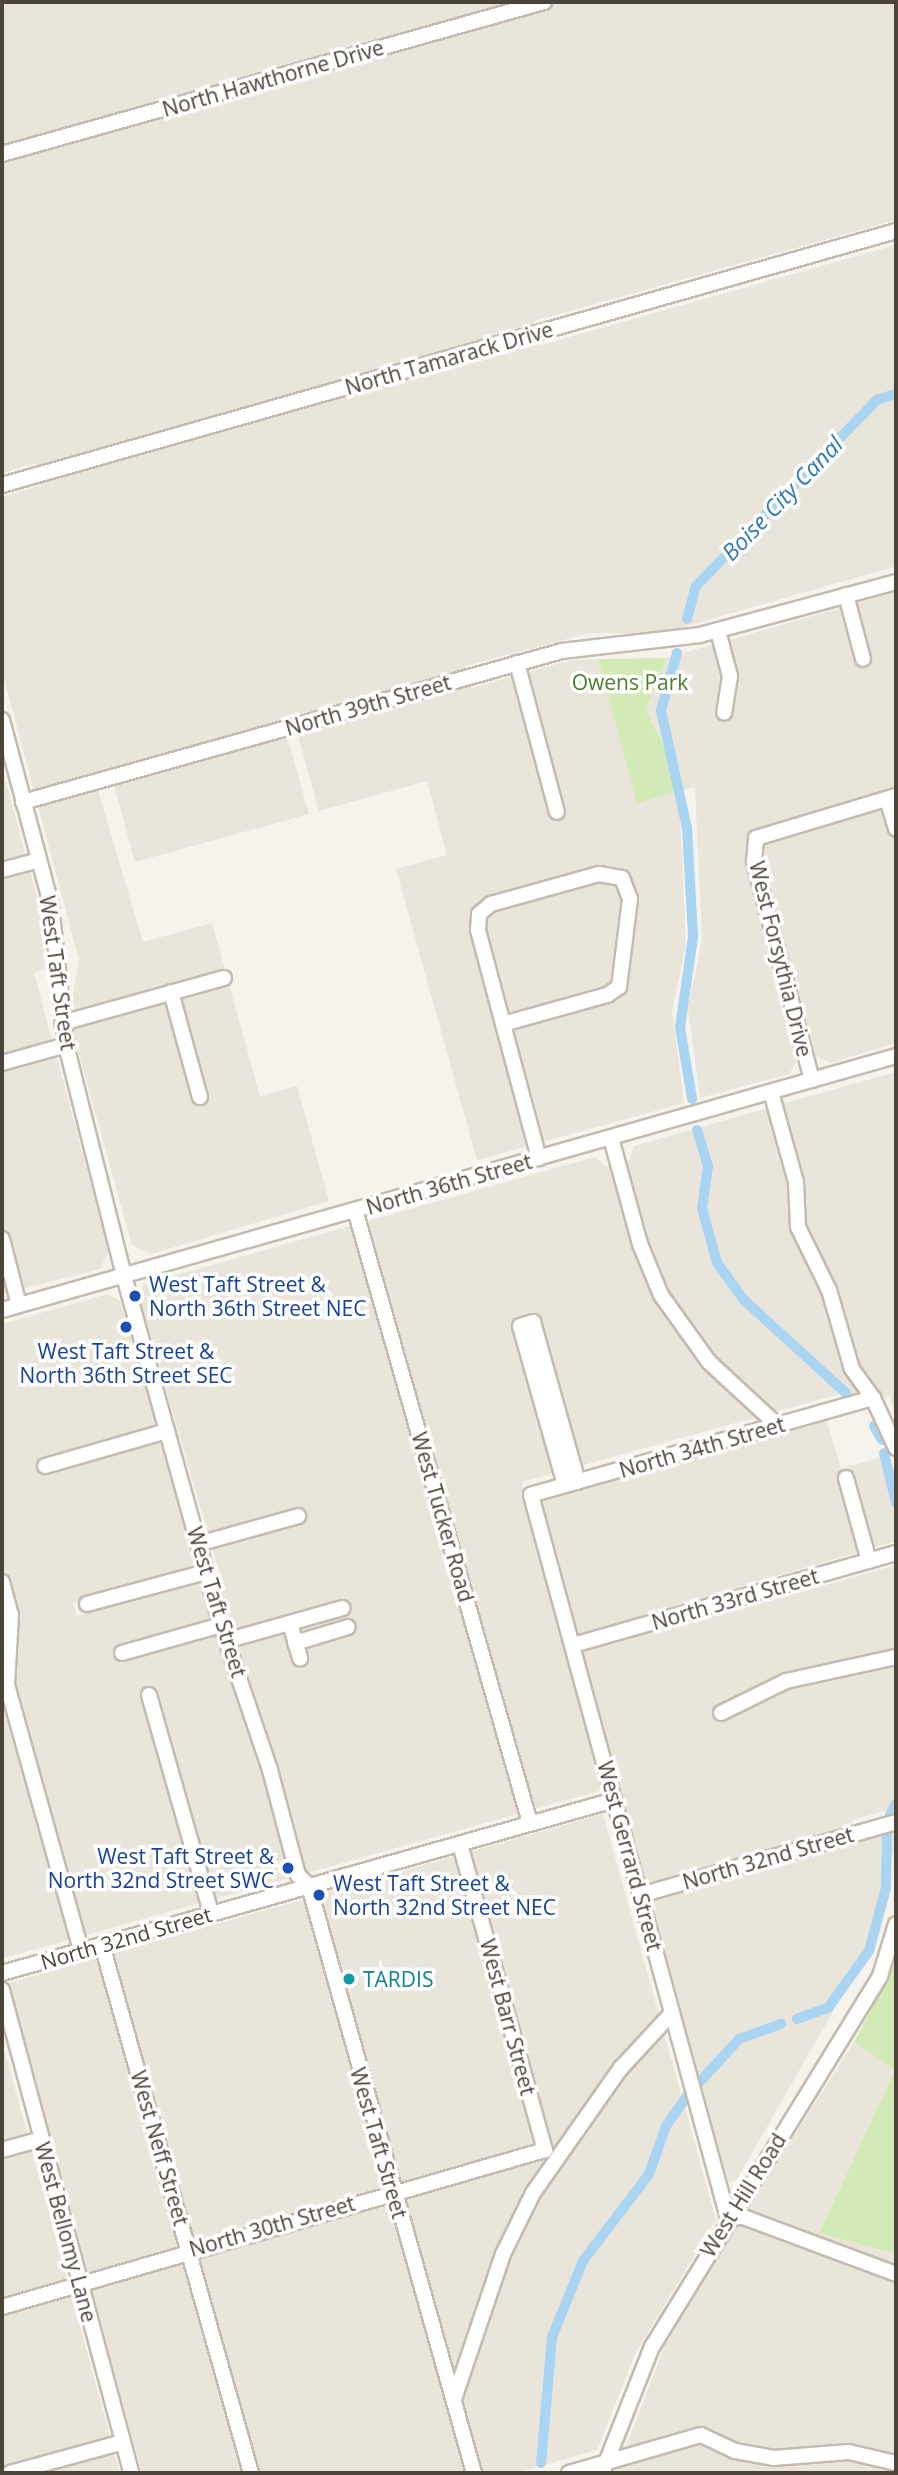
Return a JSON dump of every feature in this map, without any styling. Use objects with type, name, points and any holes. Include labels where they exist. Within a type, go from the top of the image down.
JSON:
[{"type":"street","name":"North Hawthorne Drive","points":[[2,154],[544,2]]},
{"type":"street","name":"North Tamarack Drive","points":[[2,485],[896,231]]},
{"type":"street","name":"North 39th Street","points":[[23,802],[571,649],[718,631],[896,582]]},
{"type":"street","points":[[846,595],[863,659]]},
{"type":"street","points":[[718,631],[730,676],[724,713]]},
{"type":"street","points":[[517,663],[557,812]]},
{"type":"street","name":"West Taft Street","points":[[2,720],[39,860],[58,947],[62,1023],[66,1045],[124,1276],[221,1625],[229,1640],[298,1875],[309,1886],[392,2192],[474,2473]]},
{"type":"street","points":[[892,798],[896,830]]},
{"type":"street","name":"West Forsythia Drive","points":[[812,1080],[754,862],[756,838],[892,798]]},
{"type":"street","points":[[2,870],[39,860]]},
{"type":"street","points":[[503,1024],[607,996],[619,987],[630,899],[622,878],[599,874],[491,904],[479,914],[478,930],[503,1024],[539,1158]]},
{"type":"street","points":[[62,1023],[224,978]]},
{"type":"street","points":[[171,992],[200,1097]]},
{"type":"street","points":[[2,1063],[66,1045]]},
{"type":"street","name":"North 36th Street","points":[[2,1310],[896,1056]]},
{"type":"street","points":[[771,1092],[796,1182],[798,1227],[829,1290],[852,1369],[873,1398],[896,1448]]},
{"type":"street","points":[[611,1138],[640,1244],[661,1296],[709,1362],[777,1425]]},
{"type":"street","name":"West Tucker Road","points":[[355,1210],[530,1824]]},
{"type":"street","points":[[2,1239],[19,1306]]},
{"type":"street","points":[[533,1322],[571,1484],[520,1326],[533,1322]]},
{"type":"street","name":"North 34th Street","points":[[531,1495],[873,1398]]},
{"type":"street","points":[[45,1466],[167,1431]]},
{"type":"street","points":[[846,1478],[869,1561]]},
{"type":"street","name":"West Gerrard Street","points":[[531,1495],[728,2218]]},
{"type":"street","points":[[198,1544],[298,1516]]},
{"type":"street","name":"North 33rd Street","points":[[573,1645],[896,1553]]},
{"type":"street","points":[[87,1604],[206,1572]]},
{"type":"street","points":[[2,1582],[11,1615],[7,1685],[81,1950]]},
{"type":"street","points":[[229,1640],[343,1608]]},
{"type":"street","points":[[290,1623],[300,1659]]},
{"type":"street","points":[[122,1653],[221,1625]]},
{"type":"street","points":[[296,1643],[348,1627]]},
{"type":"street","points":[[721,1713],[786,1681],[819,1670],[896,1657]]},
{"type":"street","points":[[149,1695],[211,1913]]},
{"type":"street","name":"North 32nd Street","points":[[2,1974],[614,1800]]},
{"type":"street","name":"North 32nd Street","points":[[640,1895],[896,1822]]},
{"type":"street","name":"West Barr Street","points":[[460,1843],[551,2154]]},
{"type":"street","name":"West Hill Road","points":[[604,2468],[652,2347],[728,2218],[880,1976],[896,1924]]},
{"type":"street","name":"West Neff Street","points":[[102,1945],[251,2473]]},
{"type":"street","name":"West Bellomy Lane","points":[[2,1990],[131,2473]]},
{"type":"street","points":[[454,2400],[503,2254],[551,2154],[621,2068],[672,2013]]},
{"type":"street","points":[[2,2150],[42,2139]]},
{"type":"street","name":"North 30th Street","points":[[2,2306],[392,2192],[551,2154]]},
{"type":"street","points":[[728,2218],[743,2217],[896,2274]]},
{"type":"street","points":[[569,2473],[604,2468],[701,2435],[735,2451],[773,2458],[849,2452],[896,2463]]},
{"type":"street","points":[[10,2473],[123,2442]]},
{"type":"shaded area","points":[[2,2],[896,2],[896,220],[534,321],[541,345],[896,245],[896,566],[659,634],[590,633],[465,666],[472,688],[571,660],[598,659],[637,802],[679,791],[686,945],[672,1011],[684,1103],[477,1160],[396,869],[447,855],[427,781],[319,811],[292,714],[282,718],[309,814],[135,862],[113,782],[97,787],[143,942],[212,923],[260,1096],[297,1086],[329,1201],[151,1254],[132,1245],[74,1036],[72,999],[79,960],[2,671],[2,497],[42,485],[36,463],[2,473]]},
{"type":"shaded area","points":[[896,592],[896,1043],[830,1063],[816,1055],[800,998],[781,1003],[797,1061],[789,1074],[700,1098],[688,1008],[702,940],[695,787],[685,789],[646,710],[666,658]]},
{"type":"shaded area","points":[[2,768],[40,908],[45,968],[34,973],[109,1250],[100,1269],[2,1294]]},
{"type":"shaded area","points":[[896,1072],[896,1418],[890,1396],[861,1403],[847,1392],[522,1482],[545,1571],[560,1565],[541,1501],[826,1419],[841,1469],[881,1457],[896,1510],[896,1541],[671,1607],[677,1627],[896,1565],[896,1797],[892,1809],[852,1820],[857,1841],[896,1832],[896,1843],[862,1961],[736,2181],[728,2182],[620,1785],[4,1958],[2,1324],[108,1294],[120,1301],[198,1566],[73,1603],[77,1616],[220,1575],[139,1296],[144,1284],[595,1157],[607,1167],[629,1160],[634,1146]]},
{"type":"shaded area","points":[[603,1814],[716,2220],[636,2352],[597,2450],[515,2473],[142,2473],[6,1984]]},
{"type":"shaded area","points":[[2,2041],[120,2473],[2,2473]]},
{"type":"shaded area","points":[[854,2042],[895,2070],[819,2233],[896,2254],[896,2473],[616,2473],[671,2329]]},
{"type":"green space","name":"Owens Park","points":[[666,658],[646,710],[685,789],[637,803],[598,659]]},
{"type":"green space","points":[[896,1962],[896,2254],[819,2233],[895,2070],[854,2042]]},
{"type":"waterway","name":"Boise City Canal","points":[[687,619],[696,586],[877,400],[896,394]]},
{"type":"waterway","name":"Boise City Canal","points":[[677,653],[661,710],[687,828],[693,937],[680,1027],[692,1099]]},
{"type":"waterway","name":"Boise City Canal","points":[[697,1130],[708,1166],[702,1208],[717,1263],[744,1300],[846,1393]]},
{"type":"waterway","name":"Boise City Canal","points":[[874,1426],[882,1440]]},
{"type":"waterway","name":"Boise City Canal","points":[[884,1453],[896,1503]]},
{"type":"waterway","name":"Boise City Canal","points":[[890,1815],[896,1803]]},
{"type":"waterway","name":"Boise City Canal","points":[[797,2019],[828,2008],[869,1951],[886,1888],[887,1833]]},
{"type":"waterway","name":"Boise City Canal","points":[[696,2086],[739,2039],[781,2024]]},
{"type":"waterway","name":"Boise City Canal","points":[[541,2463],[552,2337],[583,2261],[649,2174],[666,2126],[688,2094]]},
{"type":"place","name":"West Taft Street & North 36th Street NEC","points":[[135,1296]]},
{"type":"place","name":"West Taft Street & North 36th Street SEC","points":[[126,1327]]},
{"type":"place","name":"West Taft Street & North 32nd Street SWC","points":[[288,1868]]},
{"type":"place","name":"West Taft Street & North 32nd Street NEC","points":[[319,1895]]},
{"type":"place","name":"TARDIS","points":[[349,1979]]}]
